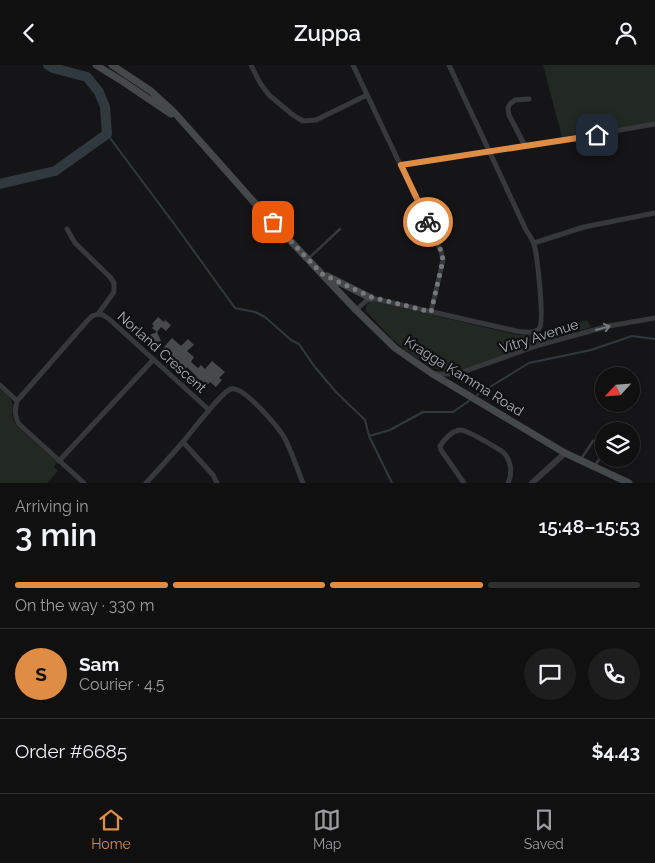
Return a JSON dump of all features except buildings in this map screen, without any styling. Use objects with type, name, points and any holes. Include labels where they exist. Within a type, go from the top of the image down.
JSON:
[{"type":"main road","name":"Kragga Kamma Road","points":[[96,65],[187,127]]},
{"type":"main road","name":"Kragga Kamma Road","points":[[112,65],[151,91],[174,112],[261,210],[356,310],[395,348],[431,373],[565,453],[629,483]]},
{"type":"main road","points":[[322,274],[371,297]]},
{"type":"street","points":[[252,65],[260,83],[269,95],[303,121],[316,120],[367,95]]},
{"type":"street","points":[[353,65],[442,255],[443,260],[431,312]]},
{"type":"street","points":[[449,65],[526,230],[534,243],[584,227],[655,213]]},
{"type":"street","points":[[525,146],[509,115],[508,108],[515,100],[529,99]]},
{"type":"street","points":[[401,165],[655,124]]},
{"type":"street","name":"Norland Crescent","points":[[67,229],[75,243],[114,283],[114,292],[98,314]]},
{"type":"street","name":"Vitry Avenue","points":[[371,297],[516,331],[533,332],[539,329],[541,325],[542,312],[534,243]]},
{"type":"street","points":[[356,310],[371,297]]},
{"type":"street","name":"Norland Crescent","points":[[17,401],[87,321],[92,316],[98,314],[106,316],[209,410]]},
{"type":"street","name":"Vitry Avenue","points":[[431,373],[457,374],[548,343],[609,326],[655,318]]},
{"type":"street","points":[[60,461],[153,360]]},
{"type":"street","points":[[0,385],[17,401],[15,411],[19,424],[84,483]]},
{"type":"street","points":[[146,483],[209,410],[228,390],[233,389],[241,391],[267,415],[284,437],[303,483]]},
{"type":"street","points":[[464,483],[440,446],[452,433],[460,430],[503,452],[509,461],[510,475],[508,483]]},
{"type":"street","points":[[183,442],[213,475],[217,483]]},
{"type":"street","points":[[532,483],[565,453]]},
{"type":"lane","points":[[308,259],[340,229]]},
{"type":"lane","points":[[580,460],[595,441]]},
{"type":"shaded area","points":[[543,65],[655,65],[655,122],[562,137]]},
{"type":"shaded area","points":[[373,301],[513,334],[542,334],[587,320],[591,327],[529,346],[461,371],[452,372],[432,368],[393,340],[366,311],[367,305]]},
{"type":"shaded area","points":[[0,389],[11,400],[13,405],[12,415],[17,426],[57,462],[54,467],[58,471],[47,483],[0,483]]},
{"type":"waterway","points":[[0,184],[55,171],[107,134],[105,107],[99,92],[87,77],[48,65]]},
{"type":"waterway","points":[[107,134],[235,308],[255,312],[265,317],[291,340],[299,344],[314,366],[336,392],[365,420],[369,436],[392,483]]},
{"type":"waterway","points":[[477,395],[529,363],[591,350],[632,336],[655,339]]},
{"type":"waterway","points":[[369,436],[390,430],[423,412],[453,412],[469,401]]},
{"type":"way so far","points":[[273,222],[322,274],[371,297],[431,312],[443,260],[428,222]]},
{"type":"route","points":[[428,222],[401,165],[597,135]]}]
